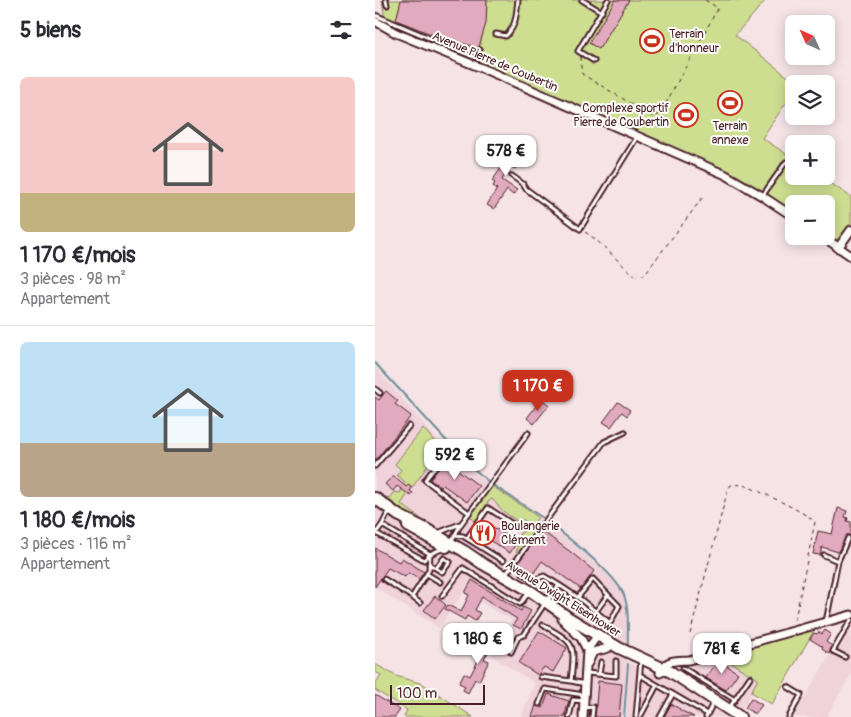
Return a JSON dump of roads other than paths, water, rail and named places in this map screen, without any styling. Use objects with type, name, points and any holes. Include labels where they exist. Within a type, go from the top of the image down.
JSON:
[{"type":"main road","name":"Avenue Dwight Eisenhower","points":[[375,498],[398,515],[450,541],[641,666],[661,670],[733,709],[740,717]]},
{"type":"main road","name":"Avenue Dwight Eisenhower","points":[[375,502],[414,530],[450,541],[527,595],[545,604]]},
{"type":"main road","name":"Avenue Dwight Eisenhower","points":[[661,670],[713,702],[733,709]]},
{"type":"street","name":"Avenue Pierre de Coubertin","points":[[375,21],[396,33],[726,175],[785,211]]},
{"type":"street","points":[[838,248],[851,230]]},
{"type":"street","points":[[834,245],[851,256]]},
{"type":"street","points":[[661,670],[667,662],[689,660],[851,615]]},
{"type":"street","points":[[565,618],[590,651]]},
{"type":"street","points":[[583,717],[586,669],[590,651],[596,637]]},
{"type":"street","points":[[590,651],[613,648]]},
{"type":"lane","points":[[386,0],[387,5]]},
{"type":"lane","points":[[496,34],[506,36],[510,32],[515,23],[518,0]]},
{"type":"lane","points":[[582,0],[602,12]]},
{"type":"lane","points":[[594,61],[578,51],[608,0]]},
{"type":"lane","points":[[375,15],[474,57],[480,50]]},
{"type":"lane","points":[[512,176],[523,184],[525,189],[580,229],[638,137]]},
{"type":"lane","points":[[762,196],[785,163]]},
{"type":"lane","points":[[375,389],[380,393]]},
{"type":"lane","points":[[375,466],[409,426]]},
{"type":"lane","points":[[504,576],[604,442],[625,432]]},
{"type":"lane","points":[[450,541],[528,433]]},
{"type":"lane","points":[[440,461],[425,480],[469,513]]},
{"type":"lane","points":[[467,538],[488,508],[517,527]]},
{"type":"lane","points":[[388,513],[376,534],[424,560],[450,541],[463,536],[503,561]]},
{"type":"lane","points":[[382,524],[430,554]]},
{"type":"lane","points":[[436,534],[461,524]]},
{"type":"lane","points":[[825,622],[838,561],[848,538]]},
{"type":"lane","points":[[412,597],[429,570],[430,554]]},
{"type":"lane","points":[[824,555],[838,561]]},
{"type":"lane","points":[[429,564],[442,572],[450,562],[443,558],[436,568]]},
{"type":"lane","points":[[442,596],[463,568],[520,604],[527,595]]},
{"type":"lane","points":[[523,573],[533,580],[544,576],[578,597],[610,623],[619,606],[593,579],[578,597]]},
{"type":"lane","points":[[427,574],[440,582]]},
{"type":"lane","points":[[384,579],[420,603]]},
{"type":"lane","points":[[511,652],[519,637],[525,634],[559,585]]},
{"type":"lane","points":[[596,611],[608,595]]},
{"type":"lane","points":[[565,618],[575,617],[584,622],[614,641],[613,648]]},
{"type":"lane","points":[[845,657],[833,651],[851,620]]},
{"type":"lane","points":[[543,625],[570,642],[574,654],[571,681]]},
{"type":"lane","points":[[586,669],[599,674],[616,676],[616,661]]},
{"type":"lane","points":[[599,674],[601,662]]},
{"type":"lane","points":[[641,666],[657,685],[706,716],[713,702]]},
{"type":"lane","points":[[636,717],[641,666]]},
{"type":"lane","points":[[683,668],[733,709],[750,677]]},
{"type":"lane","points":[[541,677],[585,684]]},
{"type":"lane","points":[[640,717],[657,685]]},
{"type":"lane","points":[[788,687],[801,695],[789,717]]},
{"type":"lane","points":[[539,704],[545,689],[584,701],[593,708],[592,717]]},
{"type":"lane","points":[[661,717],[673,694]]},
{"type":"lane","points":[[569,717],[573,700],[584,701]]},
{"type":"waterway","points":[[375,363],[464,460],[490,483],[543,518]]},
{"type":"waterway","points":[[548,522],[603,568],[621,589],[627,610],[628,648]]},
{"type":"waterway","points":[[624,717],[628,664]]},
{"type":"place","name":"Terrain d'honneur","points":[[652,41]]},
{"type":"place","name":"Terrain annexe","points":[[730,103]]},
{"type":"place","name":"Complexe sportif Pierre de Coubertin","points":[[686,115]]},
{"type":"place","name":"Boulangerie Clément","points":[[483,533]]}]
